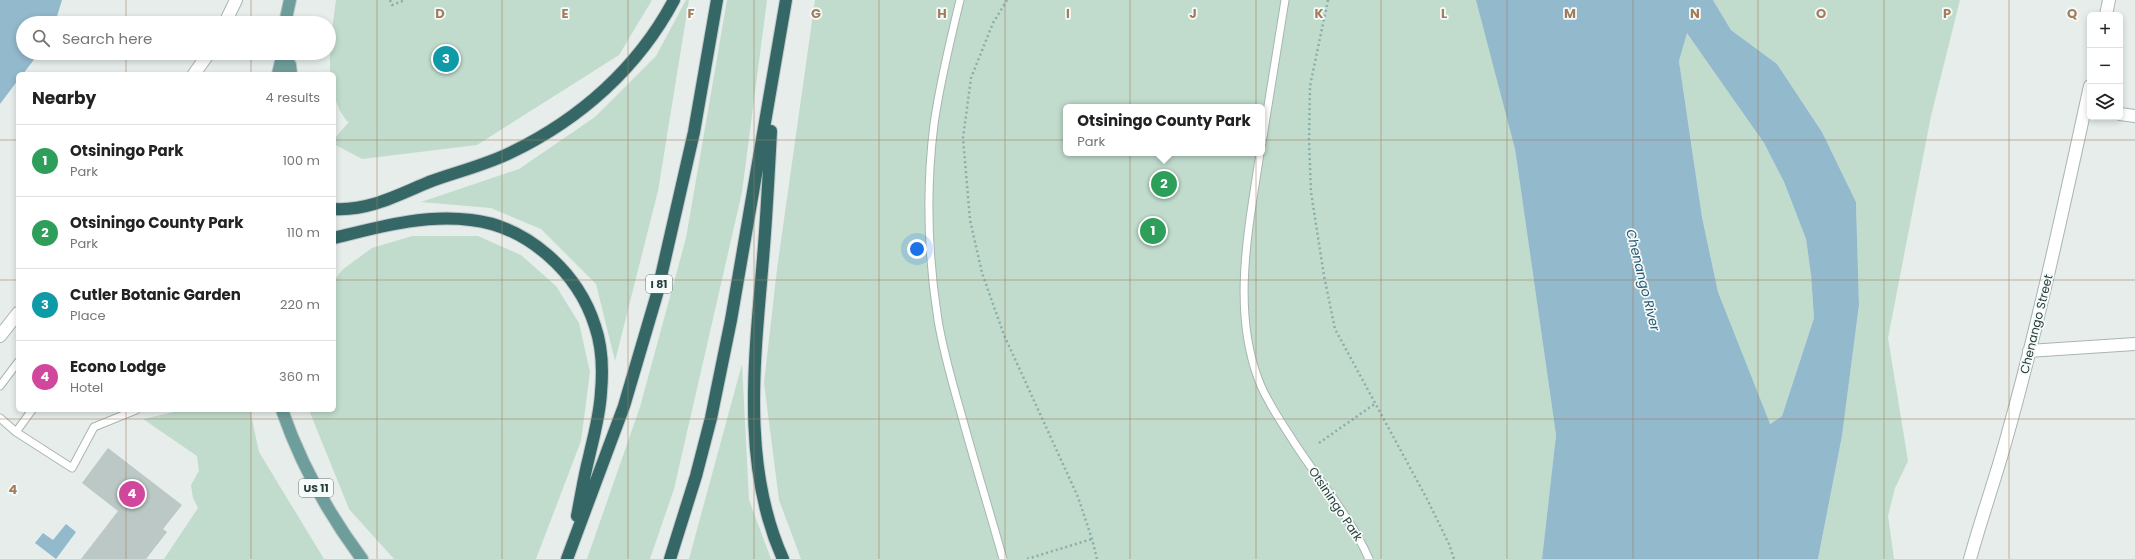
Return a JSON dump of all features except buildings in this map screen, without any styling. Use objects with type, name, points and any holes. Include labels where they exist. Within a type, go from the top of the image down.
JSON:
[{"type":"highway","points":[[336,209],[362,207],[382,202],[429,182],[510,153],[543,135],[604,92],[641,53],[663,22],[674,0]]},
{"type":"highway","name":"I 81","points":[[568,558],[624,406],[657,294],[694,132],[717,0]]},
{"type":"highway","points":[[670,559],[696,476],[711,418],[775,72],[786,0]]},
{"type":"highway","points":[[775,72],[764,246],[756,325],[753,411],[761,490],[775,541],[783,559]]},
{"type":"highway","points":[[336,238],[410,221],[432,219],[471,220],[494,224],[533,242],[570,280],[584,298],[596,326],[601,354],[602,392],[568,558]]},
{"type":"main road","points":[[287,16],[290,0]]},
{"type":"main road","points":[[278,72],[281,60]]},
{"type":"main road","points":[[287,60],[290,65],[291,72]]},
{"type":"main road","name":"US 11","points":[[283,412],[295,448],[309,475],[340,528],[362,559]]},
{"type":"street","points":[[228,16],[236,0]]},
{"type":"street","points":[[2107,12],[2109,0]]},
{"type":"street","points":[[195,72],[204,60]]},
{"type":"street","name":"Chenango Street","points":[[1970,559],[2006,440],[2087,113]]},
{"type":"street","points":[[2123,114],[2135,116]]},
{"type":"street","points":[[0,336],[16,316]]},
{"type":"street","points":[[2029,351],[2135,344]]},
{"type":"lane","points":[[960,0],[942,75],[934,125],[930,176],[933,281],[938,321],[955,392],[1003,559]]},
{"type":"lane","points":[[1265,124],[1285,0]]},
{"type":"lane","name":"Otsiningo Park","points":[[1260,156],[1245,262],[1245,314],[1252,360],[1259,383],[1292,439],[1341,510],[1362,544],[1369,559]]},
{"type":"lane","points":[[0,386],[16,365]]},
{"type":"lane","points":[[16,432],[31,412]]},
{"type":"lane","points":[[0,418],[16,432],[72,468],[94,427],[131,412]]},
{"type":"path","points":[[390,0],[392,5],[405,0]]},
{"type":"path","points":[[1007,0],[993,23],[971,78],[963,138],[970,220],[982,273],[1004,335],[1078,497],[1097,559]]},
{"type":"path","points":[[1328,0],[1310,86],[1309,141],[1311,192],[1324,276],[1335,329],[1427,499],[1449,544],[1454,559]]},
{"type":"path","points":[[1319,443],[1376,403]]},
{"type":"path","points":[[1027,559],[1092,539]]},
{"type":"green space","points":[[336,0],[652,0],[619,55],[477,145],[362,159],[336,145],[336,137],[349,122],[337,104],[336,72],[330,72],[330,60],[336,60],[336,16],[334,16]]},
{"type":"green space","points":[[686,0],[689,0],[658,191],[615,361],[596,284],[541,229],[491,208],[421,202],[519,169],[595,117],[656,56]]},
{"type":"green space","points":[[727,0],[767,0],[742,192],[674,489],[650,559],[587,559],[640,407],[686,238]]},
{"type":"green space","points":[[815,0],[1479,0],[1515,149],[1556,435],[1542,559],[801,559],[779,500],[764,383],[777,269]]},
{"type":"green space","points":[[1713,0],[1960,0],[1931,116],[1888,338],[1908,461],[1895,488],[1888,516],[1894,559],[1818,559],[1842,436],[1859,305],[1856,202],[1822,132],[1777,64],[1731,30]]},
{"type":"green space","points":[[1687,32],[1764,143],[1784,182],[1806,239],[1811,275],[1814,318],[1782,416],[1769,424],[1718,292],[1702,217],[1679,61]]},
{"type":"green space","points":[[412,236],[478,236],[521,255],[556,286],[579,323],[590,372],[581,441],[536,559],[394,559],[349,509],[310,412],[336,412],[336,278],[342,270],[372,248]]},
{"type":"green space","points":[[742,364],[749,500],[771,559],[689,559]]},
{"type":"green space","points":[[174,412],[250,412],[259,452],[324,559],[164,559],[198,508],[193,498],[191,485],[199,471],[197,456],[143,419]]},
{"type":"water","points":[[0,0],[62,0],[57,16],[16,16],[16,60],[34,60],[25,72],[16,72],[16,83],[0,104]]},
{"type":"water","name":"Chenango River","points":[[1476,0],[1713,0],[1731,30],[1777,64],[1822,132],[1856,202],[1859,305],[1842,436],[1818,559],[1542,559],[1556,435],[1515,149]],"holes":[[[1687,33],[1764,143],[1784,182],[1806,239],[1811,275],[1814,318],[1782,416],[1770,424],[1718,292],[1702,217],[1679,61]]]},
{"type":"water","points":[[66,524],[76,532],[56,559],[35,543],[43,533],[53,540]]},
{"type":"place","name":"Cutler Botanic Garden","points":[[446,59]]},
{"type":"place","name":"Otsiningo County Park","points":[[1164,184]]},
{"type":"place","name":"Otsiningo Park","points":[[1153,231]]},
{"type":"place","name":"Econo Lodge","points":[[132,494]]}]
